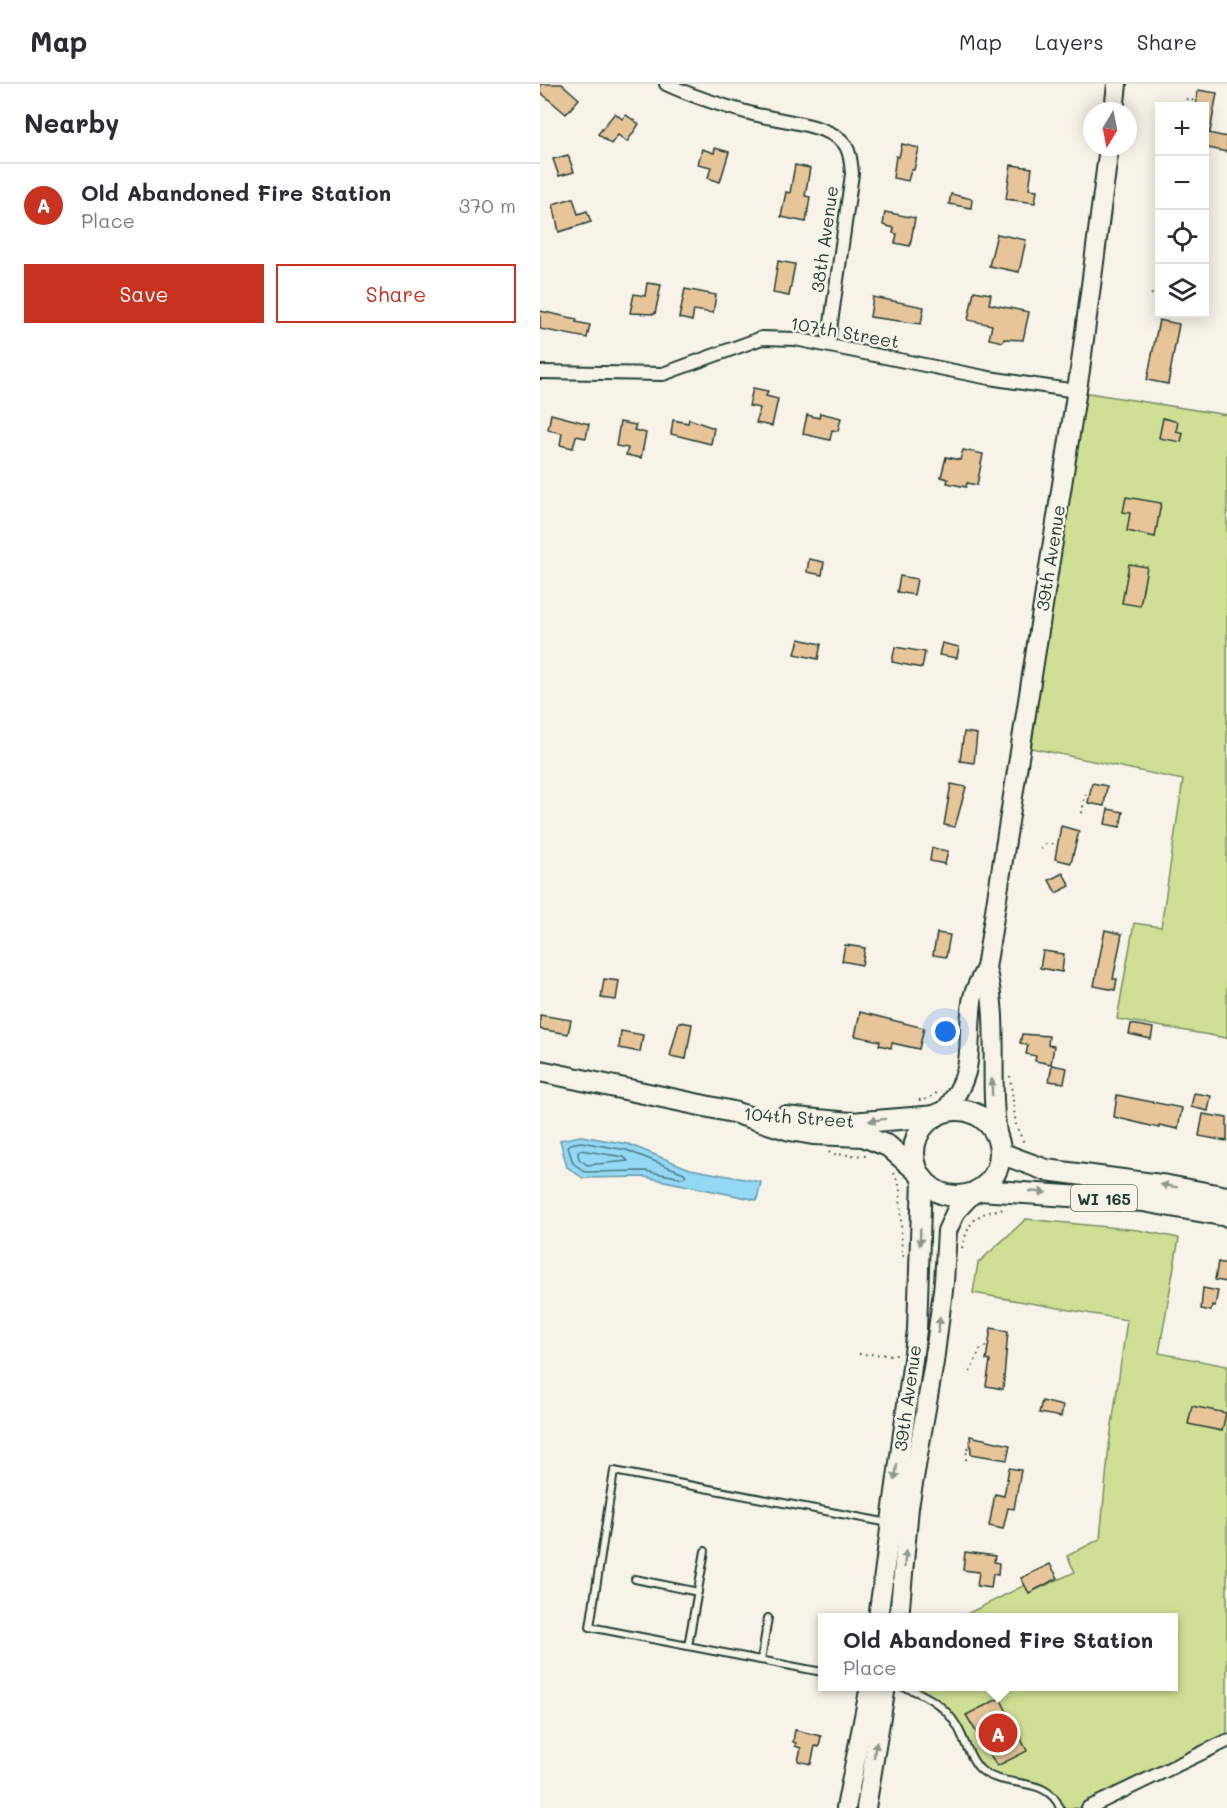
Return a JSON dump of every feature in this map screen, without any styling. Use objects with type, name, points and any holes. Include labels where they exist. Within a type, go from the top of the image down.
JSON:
[{"type":"main road","points":[[1115,102],[1117,84]]},
{"type":"main road","name":"39th Avenue","points":[[940,1114],[957,1096],[968,1073],[972,1000],[986,968],[1077,391],[1108,156]]},
{"type":"main road","name":"39th Avenue","points":[[986,968],[992,990],[993,1113],[999,1149]]},
{"type":"main road","name":"104th Street","points":[[540,1071],[733,1112],[790,1130],[813,1134],[863,1136],[888,1146],[920,1175]]},
{"type":"main road","name":"WI 165","points":[[940,1114],[958,1110],[978,1117],[994,1131],[999,1149],[1046,1170],[1168,1186],[1227,1197]]},
{"type":"main road","name":"104th Street","points":[[733,1112],[851,1123],[940,1114]]},
{"type":"main road","points":[[920,1175],[914,1146],[926,1124],[940,1114]]},
{"type":"main road","points":[[976,1192],[994,1174],[999,1149]]},
{"type":"main road","name":"39th Avenue","points":[[878,1613],[920,1292],[920,1175]]},
{"type":"main road","name":"WI 165","points":[[920,1175],[932,1188],[944,1194],[958,1196],[976,1192],[1143,1201],[1227,1216]]},
{"type":"main road","name":"39th Avenue","points":[[899,1613],[909,1507],[934,1362],[944,1282],[947,1231],[956,1210],[976,1192]]},
{"type":"main road","points":[[913,1359],[934,1362]]},
{"type":"main road","points":[[846,1808],[869,1691]]},
{"type":"main road","points":[[866,1808],[885,1691]]},
{"type":"street","name":"38th Avenue","points":[[666,84],[689,94],[752,113],[828,132],[842,141],[850,154],[852,174],[828,344]]},
{"type":"street","name":"107th Street","points":[[540,372],[663,374],[762,338],[795,339],[988,378],[1077,391]]},
{"type":"street","points":[[1088,1808],[1227,1741]]},
{"type":"lane","points":[[818,1671],[590,1627],[614,1471],[889,1523]]},
{"type":"lane","points":[[688,1646],[705,1551]]},
{"type":"lane","points":[[635,1579],[698,1592]]},
{"type":"lane","points":[[761,1660],[768,1618]]},
{"type":"lane","points":[[917,1691],[950,1713],[980,1769],[996,1777],[1040,1787],[1057,1802],[1060,1808]]},
{"type":"path","points":[[1186,99],[1197,101]]},
{"type":"path","points":[[1151,294],[1155,295]]},
{"type":"path","points":[[1082,813],[1085,795],[1090,795]]},
{"type":"path","points":[[1041,849],[1046,844],[1055,844]]},
{"type":"path","points":[[1010,1070],[1016,1126],[1021,1141],[1031,1151]]},
{"type":"path","points":[[917,1100],[928,1099],[942,1089]]},
{"type":"path","points":[[831,1154],[873,1158]]},
{"type":"path","points":[[887,1167],[894,1173],[900,1187],[902,1255]]},
{"type":"path","points":[[961,1252],[967,1229],[976,1218],[988,1211],[1014,1208]]},
{"type":"path","points":[[970,1372],[981,1348],[988,1346]]},
{"type":"path","points":[[860,1354],[913,1359]]},
{"type":"path","points":[[966,1460],[967,1448],[971,1449]]},
{"type":"green space","points":[[1076,391],[1227,415],[1227,1038],[1117,1019],[1134,923],[1161,927],[1183,780],[1031,748],[1044,661],[1034,660]]},
{"type":"green space","points":[[1026,1219],[1138,1230],[1179,1238],[1159,1353],[1227,1366],[1227,1741],[1088,1808],[1060,1808],[1040,1787],[996,1777],[980,1769],[950,1713],[917,1691],[1178,1691],[1178,1613],[969,1613],[1025,1585],[1029,1593],[1075,1572],[1067,1556],[1100,1539],[1109,1446],[1127,1320],[973,1293],[978,1263]]},
{"type":"water","points":[[581,1136],[628,1144],[690,1169],[761,1182],[757,1200],[645,1177],[583,1178],[567,1167],[560,1140]]},
{"type":"building","points":[[540,84],[562,84],[579,99],[566,114],[540,92]]},
{"type":"building","points":[[1198,90],[1217,93],[1210,132],[1209,102],[1196,102]]},
{"type":"building","points":[[615,113],[622,119],[626,115],[639,124],[627,142],[618,135],[611,144],[598,134]]},
{"type":"building","points":[[1209,133],[1227,137],[1227,152],[1209,148]]},
{"type":"building","points":[[902,144],[919,148],[914,170],[911,170],[908,181],[893,178],[896,156],[899,157]]},
{"type":"building","points":[[715,148],[729,152],[720,182],[708,178],[711,167],[698,164],[702,149],[714,153]]},
{"type":"building","points":[[568,155],[574,172],[559,176],[553,159]]},
{"type":"building","points":[[795,165],[810,168],[805,196],[810,197],[806,222],[781,217],[786,192],[790,193]]},
{"type":"building","points":[[1011,165],[1032,168],[1029,189],[1037,190],[1035,203],[1006,199]]},
{"type":"building","points":[[951,194],[972,199],[971,208],[949,204]]},
{"type":"building","points":[[573,198],[578,214],[587,211],[591,222],[559,232],[553,204]]},
{"type":"building","points":[[885,212],[915,218],[910,246],[895,243],[897,234],[893,233],[894,228],[883,225]]},
{"type":"building","points":[[997,234],[1026,240],[1019,272],[989,266]]},
{"type":"building","points":[[778,261],[795,264],[789,296],[773,293]]},
{"type":"building","points":[[647,283],[661,285],[655,314],[630,313],[634,294],[645,296]]},
{"type":"building","points":[[685,289],[716,295],[713,313],[694,310],[692,321],[679,318]]},
{"type":"building","points":[[974,291],[991,294],[989,304],[1029,312],[1023,340],[1004,339],[1003,342],[989,339],[992,325],[968,320]]},
{"type":"building","points":[[873,297],[924,307],[921,324],[870,317]]},
{"type":"building","points":[[540,311],[577,319],[576,322],[590,325],[587,338],[540,329]]},
{"type":"building","points":[[1159,320],[1179,324],[1168,384],[1147,380]]},
{"type":"building","points":[[753,388],[768,391],[766,396],[778,399],[772,426],[756,423],[760,408],[749,406]]},
{"type":"building","points":[[820,413],[841,418],[838,431],[832,430],[830,440],[803,434],[807,415],[819,418]]},
{"type":"building","points":[[551,414],[589,424],[586,438],[576,436],[573,448],[560,445],[562,433],[548,430]]},
{"type":"building","points":[[1163,418],[1178,422],[1176,431],[1183,433],[1181,442],[1159,438]]},
{"type":"building","points":[[689,419],[714,428],[711,444],[671,434],[673,420],[688,423]]},
{"type":"building","points":[[620,422],[636,425],[634,430],[646,433],[641,458],[626,455],[628,448],[616,446]]},
{"type":"building","points":[[963,450],[983,454],[977,485],[967,483],[966,487],[947,483],[948,479],[941,477],[946,457],[960,460]]},
{"type":"building","points":[[1126,497],[1161,503],[1155,537],[1127,531],[1130,513],[1123,512]]},
{"type":"building","points":[[809,559],[824,562],[822,575],[807,572]]},
{"type":"building","points":[[1129,564],[1147,567],[1140,606],[1122,603]]},
{"type":"building","points":[[900,576],[917,579],[914,595],[897,592]]},
{"type":"building","points":[[799,639],[821,644],[818,659],[795,654]]},
{"type":"building","points":[[942,643],[959,647],[957,658],[939,655]]},
{"type":"building","points":[[895,647],[925,652],[922,668],[892,662]]},
{"type":"building","points":[[964,732],[977,734],[974,763],[960,761]]},
{"type":"building","points":[[1092,783],[1107,786],[1104,806],[1088,803]]},
{"type":"building","points":[[951,784],[966,787],[955,827],[944,825]]},
{"type":"building","points":[[1108,809],[1123,812],[1120,827],[1105,824]]},
{"type":"building","points":[[1061,826],[1079,831],[1071,863],[1055,859]]},
{"type":"building","points":[[932,848],[948,851],[945,864],[930,861]]},
{"type":"building","points":[[1063,873],[1070,886],[1056,893],[1049,880]]},
{"type":"building","points":[[1105,930],[1122,934],[1113,979],[1117,979],[1115,990],[1094,986]]},
{"type":"building","points":[[937,933],[950,935],[946,957],[933,955]]},
{"type":"building","points":[[845,945],[865,948],[862,965],[842,961]]},
{"type":"building","points":[[1043,951],[1064,954],[1062,972],[1040,968]]},
{"type":"building","points":[[604,979],[619,981],[616,1000],[601,998]]},
{"type":"building","points":[[860,1012],[924,1028],[919,1049],[892,1043],[891,1048],[879,1045],[880,1041],[855,1036]]},
{"type":"building","points":[[540,1015],[571,1020],[568,1034],[540,1029]]},
{"type":"building","points":[[679,1022],[692,1024],[686,1059],[670,1056]]},
{"type":"building","points":[[1131,1024],[1153,1028],[1151,1039],[1129,1034]]},
{"type":"building","points":[[621,1031],[643,1035],[640,1052],[619,1048]]},
{"type":"building","points":[[1022,1034],[1049,1036],[1048,1045],[1054,1046],[1051,1064],[1035,1061],[1036,1056],[1026,1054],[1028,1045],[1020,1043]]},
{"type":"building","points":[[1052,1065],[1067,1068],[1064,1083],[1049,1081]]},
{"type":"building","points":[[1194,1093],[1211,1096],[1208,1111],[1191,1107]]},
{"type":"building","points":[[1117,1095],[1182,1108],[1178,1129],[1159,1125],[1159,1128],[1114,1117]]},
{"type":"building","points":[[1203,1114],[1227,1118],[1227,1141],[1199,1136]]},
{"type":"building","points":[[1218,1262],[1227,1264],[1227,1282],[1215,1280]]},
{"type":"building","points":[[1203,1288],[1218,1291],[1215,1306],[1212,1305],[1211,1311],[1201,1309]]},
{"type":"building","points":[[991,1328],[1008,1331],[1003,1389],[986,1386],[990,1361],[986,1360]]},
{"type":"building","points":[[1042,1401],[1063,1406],[1061,1417],[1039,1413]]},
{"type":"building","points":[[1192,1406],[1226,1413],[1222,1431],[1188,1424]]},
{"type":"building","points":[[970,1436],[1010,1445],[1007,1460],[971,1454]]},
{"type":"building","points":[[1009,1468],[1021,1470],[1014,1509],[1008,1508],[1003,1529],[989,1526],[995,1494],[1004,1496]]},
{"type":"building","points":[[965,1552],[995,1556],[994,1562],[999,1563],[998,1575],[993,1574],[991,1588],[977,1586],[979,1572],[963,1570]]},
{"type":"building","points":[[1050,1564],[1058,1578],[1029,1593],[1021,1578]]},
{"type":"building","points":[[1000,1698],[1027,1751],[997,1766],[966,1715]]},
{"type":"building","points":[[795,1730],[821,1736],[819,1747],[815,1746],[811,1764],[798,1761],[801,1748],[795,1746],[796,1743],[793,1742]]},
{"type":"place","name":"Old Abandoned Fire Station","points":[[998,1733]]}]
